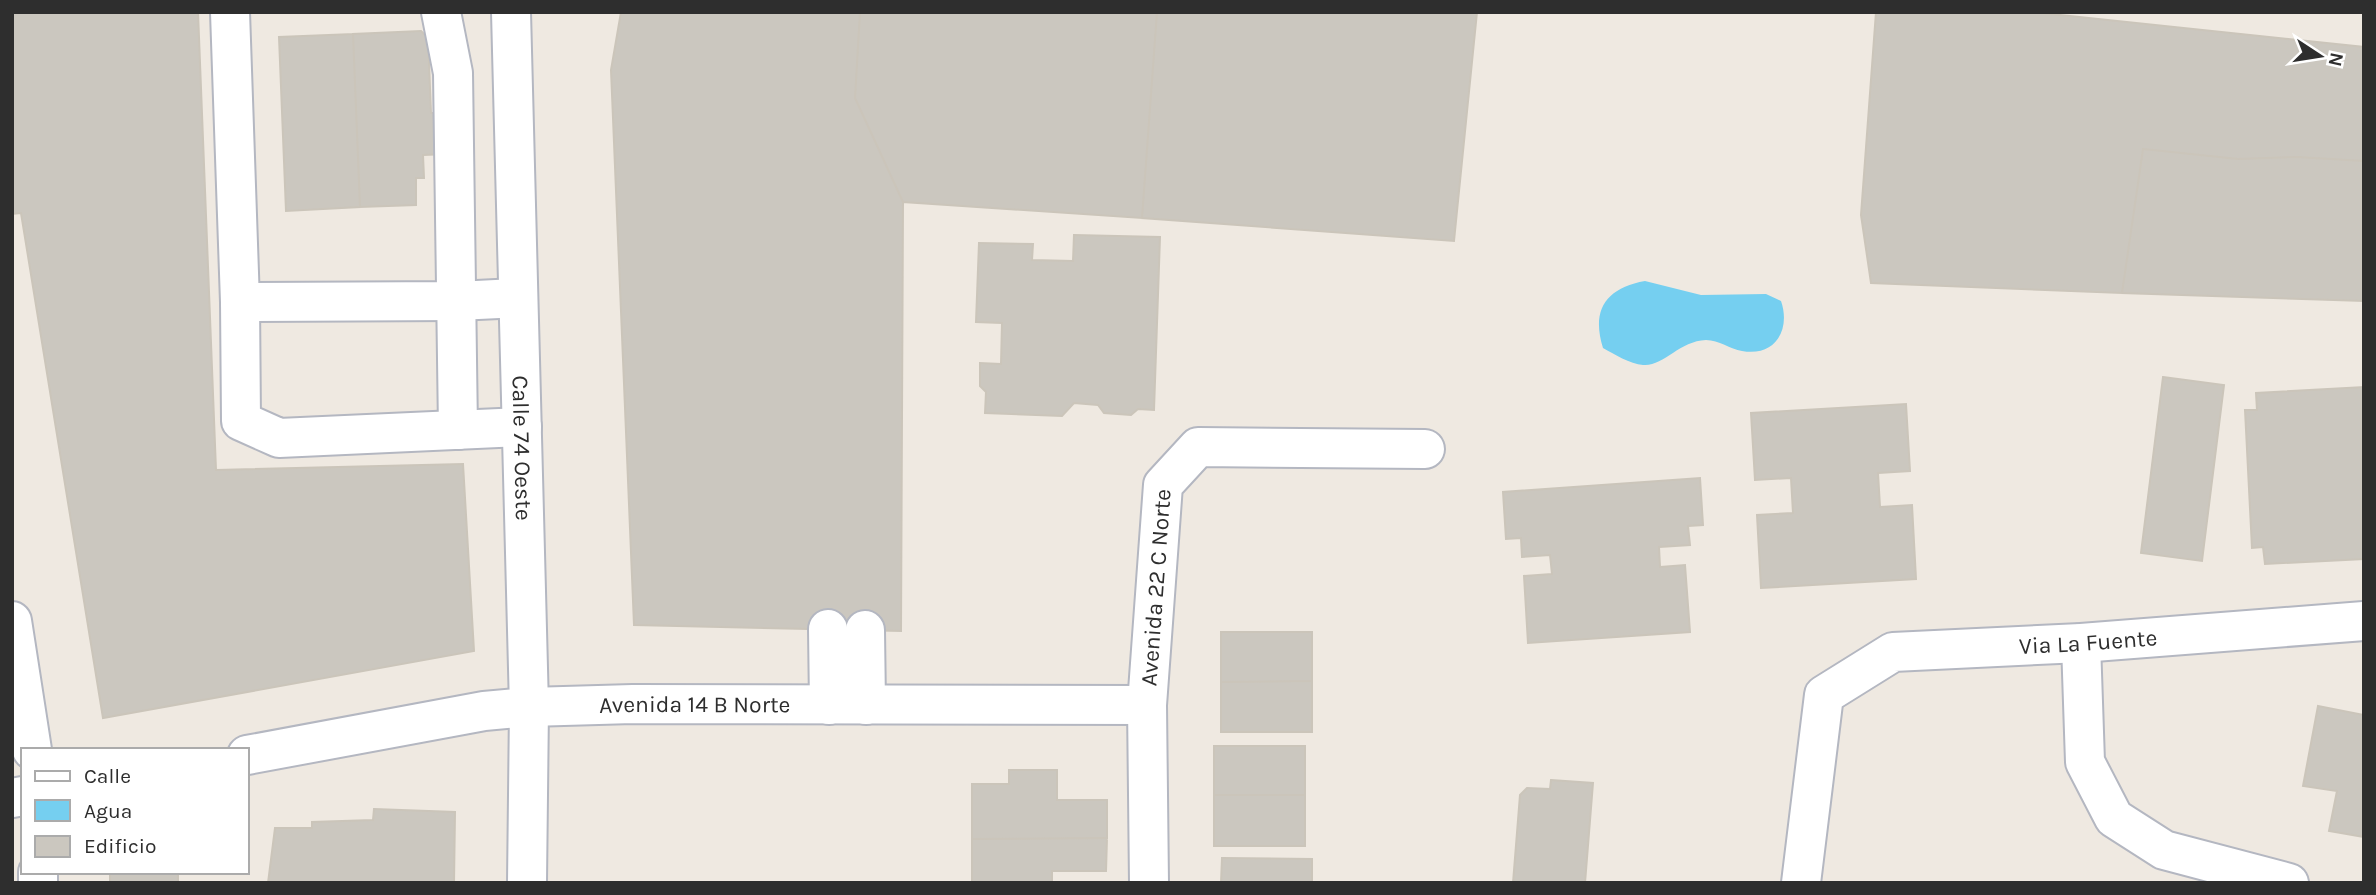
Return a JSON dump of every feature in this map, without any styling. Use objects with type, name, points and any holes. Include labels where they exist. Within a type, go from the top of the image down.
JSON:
[{"type":"street","points":[[230,12],[240,302],[241,421],[279,438],[522,427]]},
{"type":"street","points":[[441,12],[453,73],[458,430]]},
{"type":"street","name":"Calle 74 Oeste","points":[[511,12],[528,707],[527,883]]},
{"type":"street","points":[[240,302],[457,301],[518,298]]},
{"type":"street","name":"Avenida 22 C Norte","points":[[1149,883],[1147,705],[1163,485],[1198,447],[1425,449]]},
{"type":"street","points":[[12,621],[32,748]]},
{"type":"street","name":"Via La Fuente","points":[[1801,883],[1824,695],[1893,652],[2081,643],[2364,621]]},
{"type":"street","points":[[847,630],[847,705]]},
{"type":"street","points":[[2081,643],[2085,762],[2114,818],[2164,850],[2289,883]]},
{"type":"street","name":"Avenida 14 B Norte","points":[[248,755],[484,711],[528,707],[1147,705]]},
{"type":"water","points":[[1645,281],[1701,295],[1766,294],[1781,301],[1784,312],[1782,331],[1771,345],[1754,352],[1706,340],[1696,341],[1650,365],[1633,363],[1603,348],[1599,322],[1605,303],[1611,295],[1632,284]]},
{"type":"building","points":[[12,12],[198,12],[216,470],[463,464],[474,651],[103,718],[21,213],[12,214]]},
{"type":"building","points":[[621,12],[860,12],[855,98],[903,202],[901,631],[634,625],[611,70]]},
{"type":"building","points":[[860,12],[1157,12],[1142,218],[903,202],[855,98]]},
{"type":"building","points":[[1157,12],[1477,12],[1454,241],[1142,218]]},
{"type":"building","points":[[1876,12],[2032,12],[2364,47],[2364,161],[2297,157],[2238,159],[2143,149],[2122,293],[1871,283],[1861,215]]},
{"type":"building","points":[[421,31],[428,38],[431,113],[445,113],[447,154],[423,155],[424,178],[416,178],[416,205],[360,207],[353,34]]},
{"type":"building","points":[[353,34],[360,207],[286,211],[279,37]]},
{"type":"building","points":[[2143,149],[2238,159],[2297,157],[2364,161],[2364,301],[2122,293]]},
{"type":"building","points":[[1074,235],[1160,237],[1154,410],[1138,409],[1131,415],[1104,413],[1098,405],[1074,403],[1062,416],[985,413],[986,392],[980,386],[980,363],[1001,364],[1002,323],[976,322],[979,243],[1033,244],[1032,260],[1073,261]]},
{"type":"building","points":[[2163,377],[2224,385],[2202,561],[2141,553]]},
{"type":"building","points":[[2364,387],[2364,559],[2265,564],[2263,547],[2252,548],[2245,410],[2257,410],[2256,393]]},
{"type":"building","points":[[1906,404],[1910,471],[1878,473],[1880,507],[1912,505],[1916,579],[1761,588],[1757,515],[1793,513],[1791,478],[1755,480],[1751,413]]},
{"type":"building","points":[[1700,478],[1703,525],[1688,526],[1690,545],[1659,547],[1660,567],[1685,565],[1690,632],[1528,643],[1524,576],[1552,574],[1550,555],[1522,557],[1521,538],[1506,539],[1503,492]]},
{"type":"building","points":[[1221,632],[1312,632],[1312,681],[1221,682]]},
{"type":"building","points":[[1312,681],[1312,732],[1221,732],[1221,682]]},
{"type":"building","points":[[2318,706],[2364,715],[2364,837],[2329,831],[2337,791],[2303,786]]},
{"type":"building","points":[[1214,746],[1305,746],[1305,795],[1214,795]]},
{"type":"building","points":[[1009,770],[1057,770],[1057,800],[1107,800],[1107,838],[972,839],[972,784],[1009,784]]},
{"type":"building","points":[[1551,780],[1593,783],[1585,883],[1513,883],[1520,795],[1527,788],[1550,789]]},
{"type":"building","points":[[1214,795],[1305,795],[1305,846],[1214,846]]},
{"type":"building","points":[[374,809],[455,812],[454,883],[268,883],[275,828],[312,828],[312,822],[373,820]]},
{"type":"building","points":[[1107,838],[1106,871],[1052,871],[1052,883],[972,883],[972,839]]},
{"type":"building","points":[[1222,858],[1312,859],[1312,883],[1221,883]]},
{"type":"building","points":[[110,874],[178,874],[178,883],[110,883]]}]
